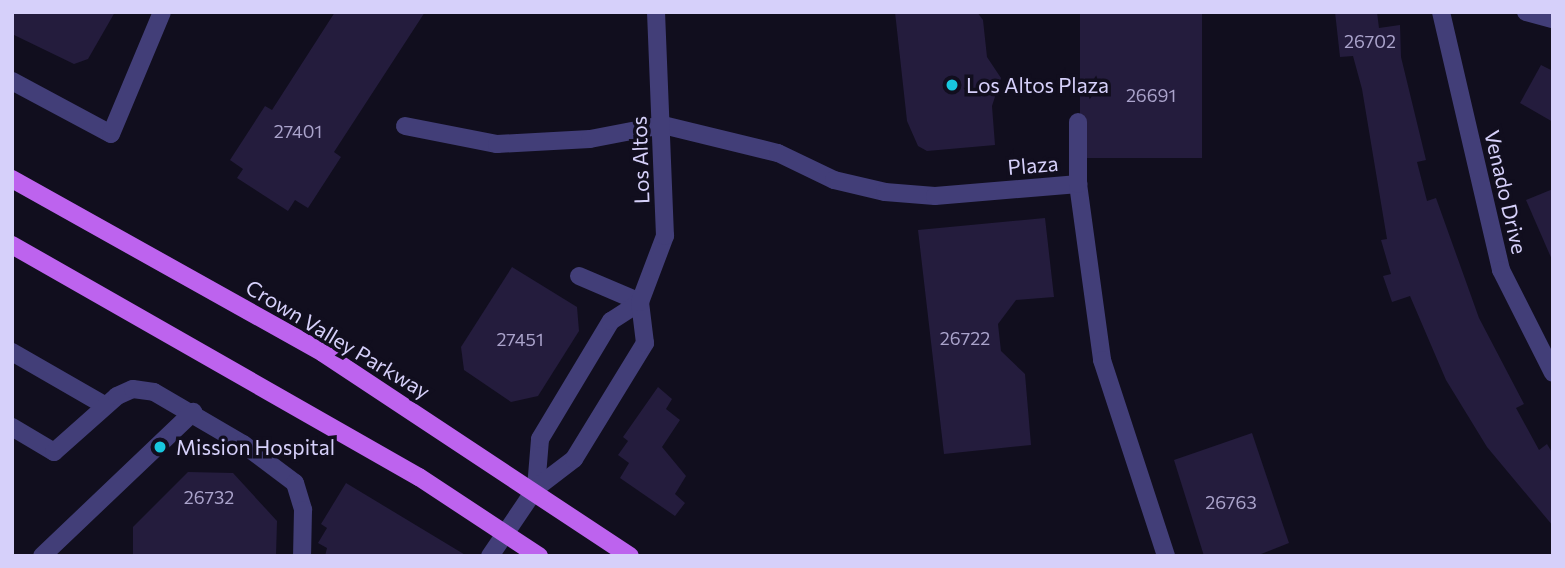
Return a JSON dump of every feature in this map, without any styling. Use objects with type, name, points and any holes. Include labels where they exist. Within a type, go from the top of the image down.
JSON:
[{"type":"main road","name":"Crown Valley Parkway","points":[[12,179],[323,353],[536,488],[630,556]]},
{"type":"main road","points":[[12,245],[191,343],[507,531],[539,556]]},
{"type":"street","points":[[12,81],[111,134],[162,12]]},
{"type":"street","name":"Los Altos","points":[[490,556],[536,488],[574,459],[645,343],[640,302],[665,236],[663,125],[656,12]]},
{"type":"street","name":"Venado Drive","points":[[1441,12],[1501,270],[1553,373]]},
{"type":"street","points":[[1526,12],[1553,19]]},
{"type":"street","points":[[1078,122],[1078,184]]},
{"type":"street","points":[[405,126],[497,144],[590,139],[663,125]]},
{"type":"street","name":"Plaza","points":[[663,125],[778,153],[834,180],[886,192],[934,196],[1078,184],[1102,360],[1166,556]]},
{"type":"street","points":[[579,276],[640,302]]},
{"type":"street","name":"Los Altos","points":[[536,488],[540,439],[611,321],[640,302]]},
{"type":"street","points":[[12,352],[104,405]]},
{"type":"street","points":[[12,428],[54,452],[104,405],[126,390],[141,389],[193,412],[295,483],[303,510],[302,556]]},
{"type":"street","points":[[42,556],[193,412]]},
{"type":"building","points":[[12,12],[115,12],[88,59],[74,64],[12,34]]},
{"type":"building","points":[[335,12],[425,12],[334,152],[341,157],[308,208],[295,200],[288,211],[237,178],[243,169],[230,160],[265,106],[272,110]]},
{"type":"building","name":"Los Altos Plaza","points":[[895,12],[977,12],[983,20],[987,57],[1001,78],[992,106],[995,145],[927,151],[918,146],[907,121]]},
{"type":"building","points":[[1080,12],[1202,12],[1202,158],[1080,158]]},
{"type":"building","points":[[1335,12],[1377,12],[1379,28],[1400,25],[1401,57],[1426,160],[1417,162],[1427,201],[1436,198],[1479,318],[1524,404],[1516,408],[1539,450],[1547,444],[1553,454],[1553,526],[1487,447],[1446,380],[1410,296],[1392,302],[1383,276],[1391,274],[1381,240],[1387,239],[1362,89],[1353,56],[1340,57]]},
{"type":"building","points":[[1541,65],[1553,71],[1553,122],[1520,103]]},
{"type":"building","points":[[1553,189],[1553,262],[1526,200]]},
{"type":"building","points":[[1045,218],[1054,297],[1016,300],[998,324],[1001,351],[1025,374],[1031,445],[944,454],[918,230]]},
{"type":"building","points":[[512,267],[577,307],[579,331],[538,396],[511,402],[464,370],[461,347]]},
{"type":"building","points":[[658,387],[672,399],[666,409],[680,420],[662,447],[686,476],[675,494],[685,503],[675,516],[620,478],[629,463],[618,455],[628,441],[623,437]]},
{"type":"building","points":[[1252,433],[1289,543],[1256,556],[1204,556],[1174,460]]},
{"type":"building","points":[[188,472],[233,473],[277,521],[276,556],[133,556],[133,527]]},
{"type":"building","points":[[346,483],[467,556],[325,556],[327,548],[318,543],[327,528],[321,524]]},
{"type":"place","name":"Los Altos Plaza","points":[[952,85]]},
{"type":"place","name":"Mission Hospital","points":[[160,447]]}]
